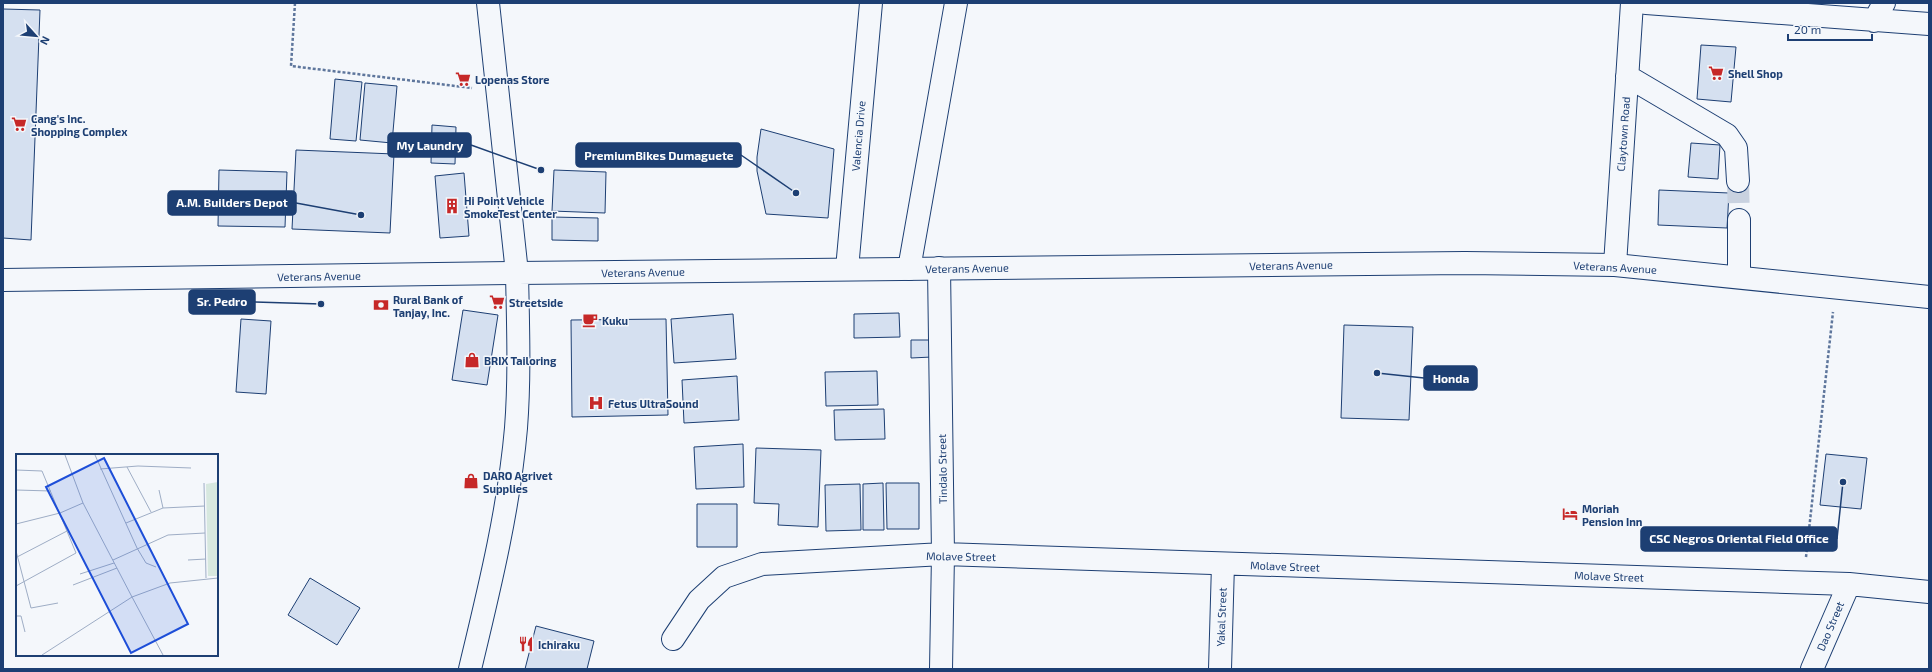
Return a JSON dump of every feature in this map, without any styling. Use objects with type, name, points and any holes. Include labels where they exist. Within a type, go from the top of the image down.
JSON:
[{"type":"main road","points":[[470,669],[488,596],[506,503],[516,429],[519,366],[517,273],[488,3]]},
{"type":"main road","name":"Valencia Drive","points":[[847,269],[871,3]]},
{"type":"main road","points":[[909,269],[956,3]]},
{"type":"main road","name":"Claytown Road","points":[[1615,265],[1632,3]]},
{"type":"main road","points":[[1646,3],[1879,12],[1929,24]]},
{"type":"main road","points":[[1627,76],[1727,135],[1736,148],[1738,181]]},
{"type":"main road","points":[[1739,220],[1739,277]]},
{"type":"main road","name":"Veterans Avenue","points":[[3,280],[1457,263],[1615,265],[1929,297]]},
{"type":"main road","name":"Tindalo Street","points":[[940,268],[943,554],[941,669]]},
{"type":"main road","name":"Molave Street","points":[[673,639],[699,600],[724,577],[762,564],[943,554],[1803,582],[1849,584],[1929,592]]},
{"type":"main road","name":"Yakal Street","points":[[1220,669],[1223,564]]},
{"type":"main road","name":"Dao Street","points":[[1812,669],[1849,584]]},
{"type":"path","points":[[295,3],[290,66],[498,91]]},
{"type":"path","points":[[1803,582],[1836,287]]},
{"type":"building","name":"Cang's Inc. Shopping Complex","points":[[3,9],[40,10],[31,240],[3,238]]},
{"type":"building","name":"Shell Shop","points":[[1701,45],[1736,47],[1731,102],[1697,99]]},
{"type":"building","points":[[335,79],[362,82],[356,141],[330,139]]},
{"type":"building","points":[[365,83],[397,86],[392,143],[360,140]]},
{"type":"building","points":[[432,125],[456,127],[455,164],[431,163]]},
{"type":"building","points":[[761,129],[834,149],[828,218],[766,214],[757,171],[757,157]]},
{"type":"building","points":[[1691,143],[1720,145],[1718,179],[1688,177]]},
{"type":"building","points":[[296,150],[394,154],[390,233],[292,229]]},
{"type":"building","points":[[219,170],[287,172],[285,227],[218,226]]},
{"type":"building","points":[[554,170],[606,172],[605,213],[552,211]]},
{"type":"building","name":"Hi Point Vehicle SmokeTest Center","points":[[464,173],[469,236],[440,238],[435,176]]},
{"type":"building","points":[[1659,190],[1729,193],[1727,228],[1658,225]]},
{"type":"building","points":[[552,217],[598,218],[598,241],[552,240]]},
{"type":"building","points":[[463,310],[498,315],[487,385],[452,380]]},
{"type":"building","points":[[899,313],[900,337],[854,338],[854,314]]},
{"type":"building","points":[[733,314],[736,359],[674,363],[671,319]]},
{"type":"building","points":[[241,319],[271,321],[266,394],[236,392]]},
{"type":"building","points":[[666,319],[668,415],[572,417],[571,320]]},
{"type":"building","points":[[1344,325],[1413,327],[1409,420],[1341,418]]},
{"type":"building","points":[[911,340],[931,340],[932,357],[911,358]]},
{"type":"building","points":[[877,371],[878,405],[826,406],[825,372]]},
{"type":"building","points":[[737,376],[739,420],[684,423],[682,380]]},
{"type":"building","points":[[884,409],[885,439],[835,440],[834,410]]},
{"type":"building","points":[[743,444],[744,487],[696,489],[694,447]]},
{"type":"building","points":[[756,448],[821,450],[818,527],[778,525],[779,504],[754,503]]},
{"type":"building","points":[[1826,454],[1867,458],[1861,509],[1820,505]]},
{"type":"building","points":[[883,483],[884,530],[863,530],[863,484]]},
{"type":"building","points":[[886,483],[919,483],[919,529],[887,529]]},
{"type":"building","points":[[860,484],[861,530],[826,531],[825,485]]},
{"type":"building","points":[[697,504],[737,504],[737,547],[697,547]]},
{"type":"building","points":[[310,578],[360,608],[337,645],[288,615]]},
{"type":"building","points":[[536,626],[594,641],[587,669],[525,669]]},
{"type":"tunnel","points":[[1738,181],[1739,220]]},
{"type":"place","name":"Shell Shop","points":[[1716,73]]},
{"type":"place","name":"Lopenas Store","points":[[463,79]]},
{"type":"place","name":"Cang's Inc. Shopping Complex","points":[[19,124]]},
{"type":"place","name":"My Laundry","points":[[541,170]]},
{"type":"place","name":"PremiumBikes Dumaguete","points":[[796,193]]},
{"type":"place","name":"Hi Point Vehicle SmokeTest Center","points":[[452,206]]},
{"type":"place","name":"A.M. Builders Depot","points":[[361,215]]},
{"type":"place","name":"Streetside","points":[[497,302]]},
{"type":"place","name":"Sr. Pedro","points":[[321,304]]},
{"type":"place","name":"Rural Bank of Tanjay, Inc.","points":[[381,305]]},
{"type":"place","name":"Kuku","points":[[590,320]]},
{"type":"place","name":"BRIX Tailoring","points":[[472,360]]},
{"type":"place","name":"Honda","points":[[1377,373]]},
{"type":"place","name":"Fetus UltraSound","points":[[596,403]]},
{"type":"place","name":"DARO Agrivet Supplies","points":[[471,481]]},
{"type":"place","name":"CSC Negros Oriental Field Office","points":[[1843,482]]},
{"type":"place","name":"Moriah Pension Inn","points":[[1570,514]]},
{"type":"place","name":"Ichiraku","points":[[526,644]]}]
